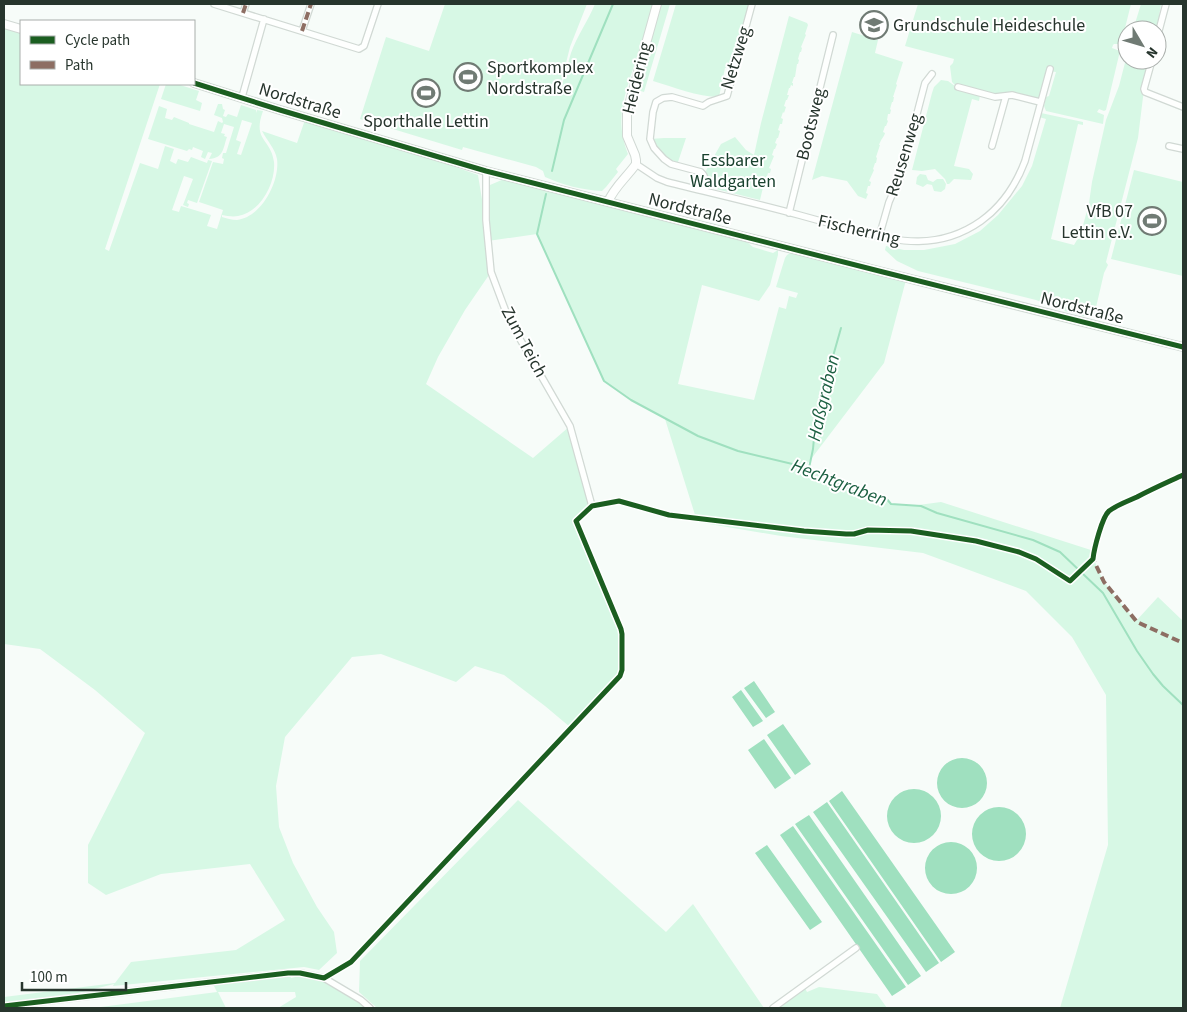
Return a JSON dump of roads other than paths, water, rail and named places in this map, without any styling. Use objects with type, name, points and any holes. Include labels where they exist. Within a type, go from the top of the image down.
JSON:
[{"type":"street","points":[[214,4],[359,48],[364,46],[378,4]]},
{"type":"street","points":[[243,13],[246,4]]},
{"type":"street","points":[[302,31],[311,4]]},
{"type":"street","name":"Heidering","points":[[636,164],[635,155],[627,136],[627,112],[657,4]]},
{"type":"street","name":"Netzweg","points":[[704,191],[704,174],[671,164],[654,148],[650,139],[652,112],[656,102],[663,98],[672,97],[703,106],[727,96],[752,4]]},
{"type":"street","points":[[1162,20],[1166,4]]},
{"type":"street","points":[[242,97],[264,19]]},
{"type":"street","points":[[4,24],[20,30]]},
{"type":"street","name":"Bootsweg","points":[[789,213],[833,35]]},
{"type":"street","name":"Fischerring","points":[[636,164],[657,178],[667,182],[879,237],[915,242],[941,239],[953,236],[973,226],[1005,199],[1020,175],[1025,161],[1050,69]]},
{"type":"street","points":[[1149,70],[1144,89],[1145,92],[1183,107]]},
{"type":"street","name":"Reusenweg","points":[[879,237],[889,202],[902,175],[925,82],[932,74]]},
{"type":"street","name":"Nordstraße","points":[[195,83],[486,170],[1183,347]]},
{"type":"street","points":[[958,87],[995,97],[1012,96],[1040,102]]},
{"type":"street","points":[[992,146],[1006,96]]},
{"type":"street","points":[[1169,146],[1183,149]]},
{"type":"street","points":[[608,202],[636,164]]},
{"type":"street","name":"Zum Teich","points":[[486,170],[486,220],[491,272],[509,320],[570,426],[592,506]]},
{"type":"street","points":[[773,1008],[856,948]]},
{"type":"street","points":[[4,1006],[300,973],[324,978],[361,1000],[370,1008]]},
{"type":"waterway","name":"Hechtgraben","points":[[552,171],[564,120],[613,4]]},
{"type":"waterway","name":"Hechtgraben","points":[[546,194],[537,234],[604,381],[631,400],[698,436],[738,451],[805,467],[869,499],[886,498],[891,504],[921,506],[937,513],[1033,540],[1060,552],[1103,593],[1137,651],[1153,674],[1183,705]]},
{"type":"waterway","name":"Haßgraben","points":[[809,468],[819,404],[830,385],[828,374],[841,328]]},
{"type":"place","name":"Grundschule Heideschule","points":[[874,25]]},
{"type":"place","name":"Sportkomplex Nordstraße","points":[[468,77]]},
{"type":"place","name":"Sporthalle Lettin","points":[[426,93]]},
{"type":"place","name":"VfB 07 Lettin e.V.","points":[[1152,221]]},
{"type":"park label","name":"Essbarer Waldgarten","points":[[733,170]]}]
